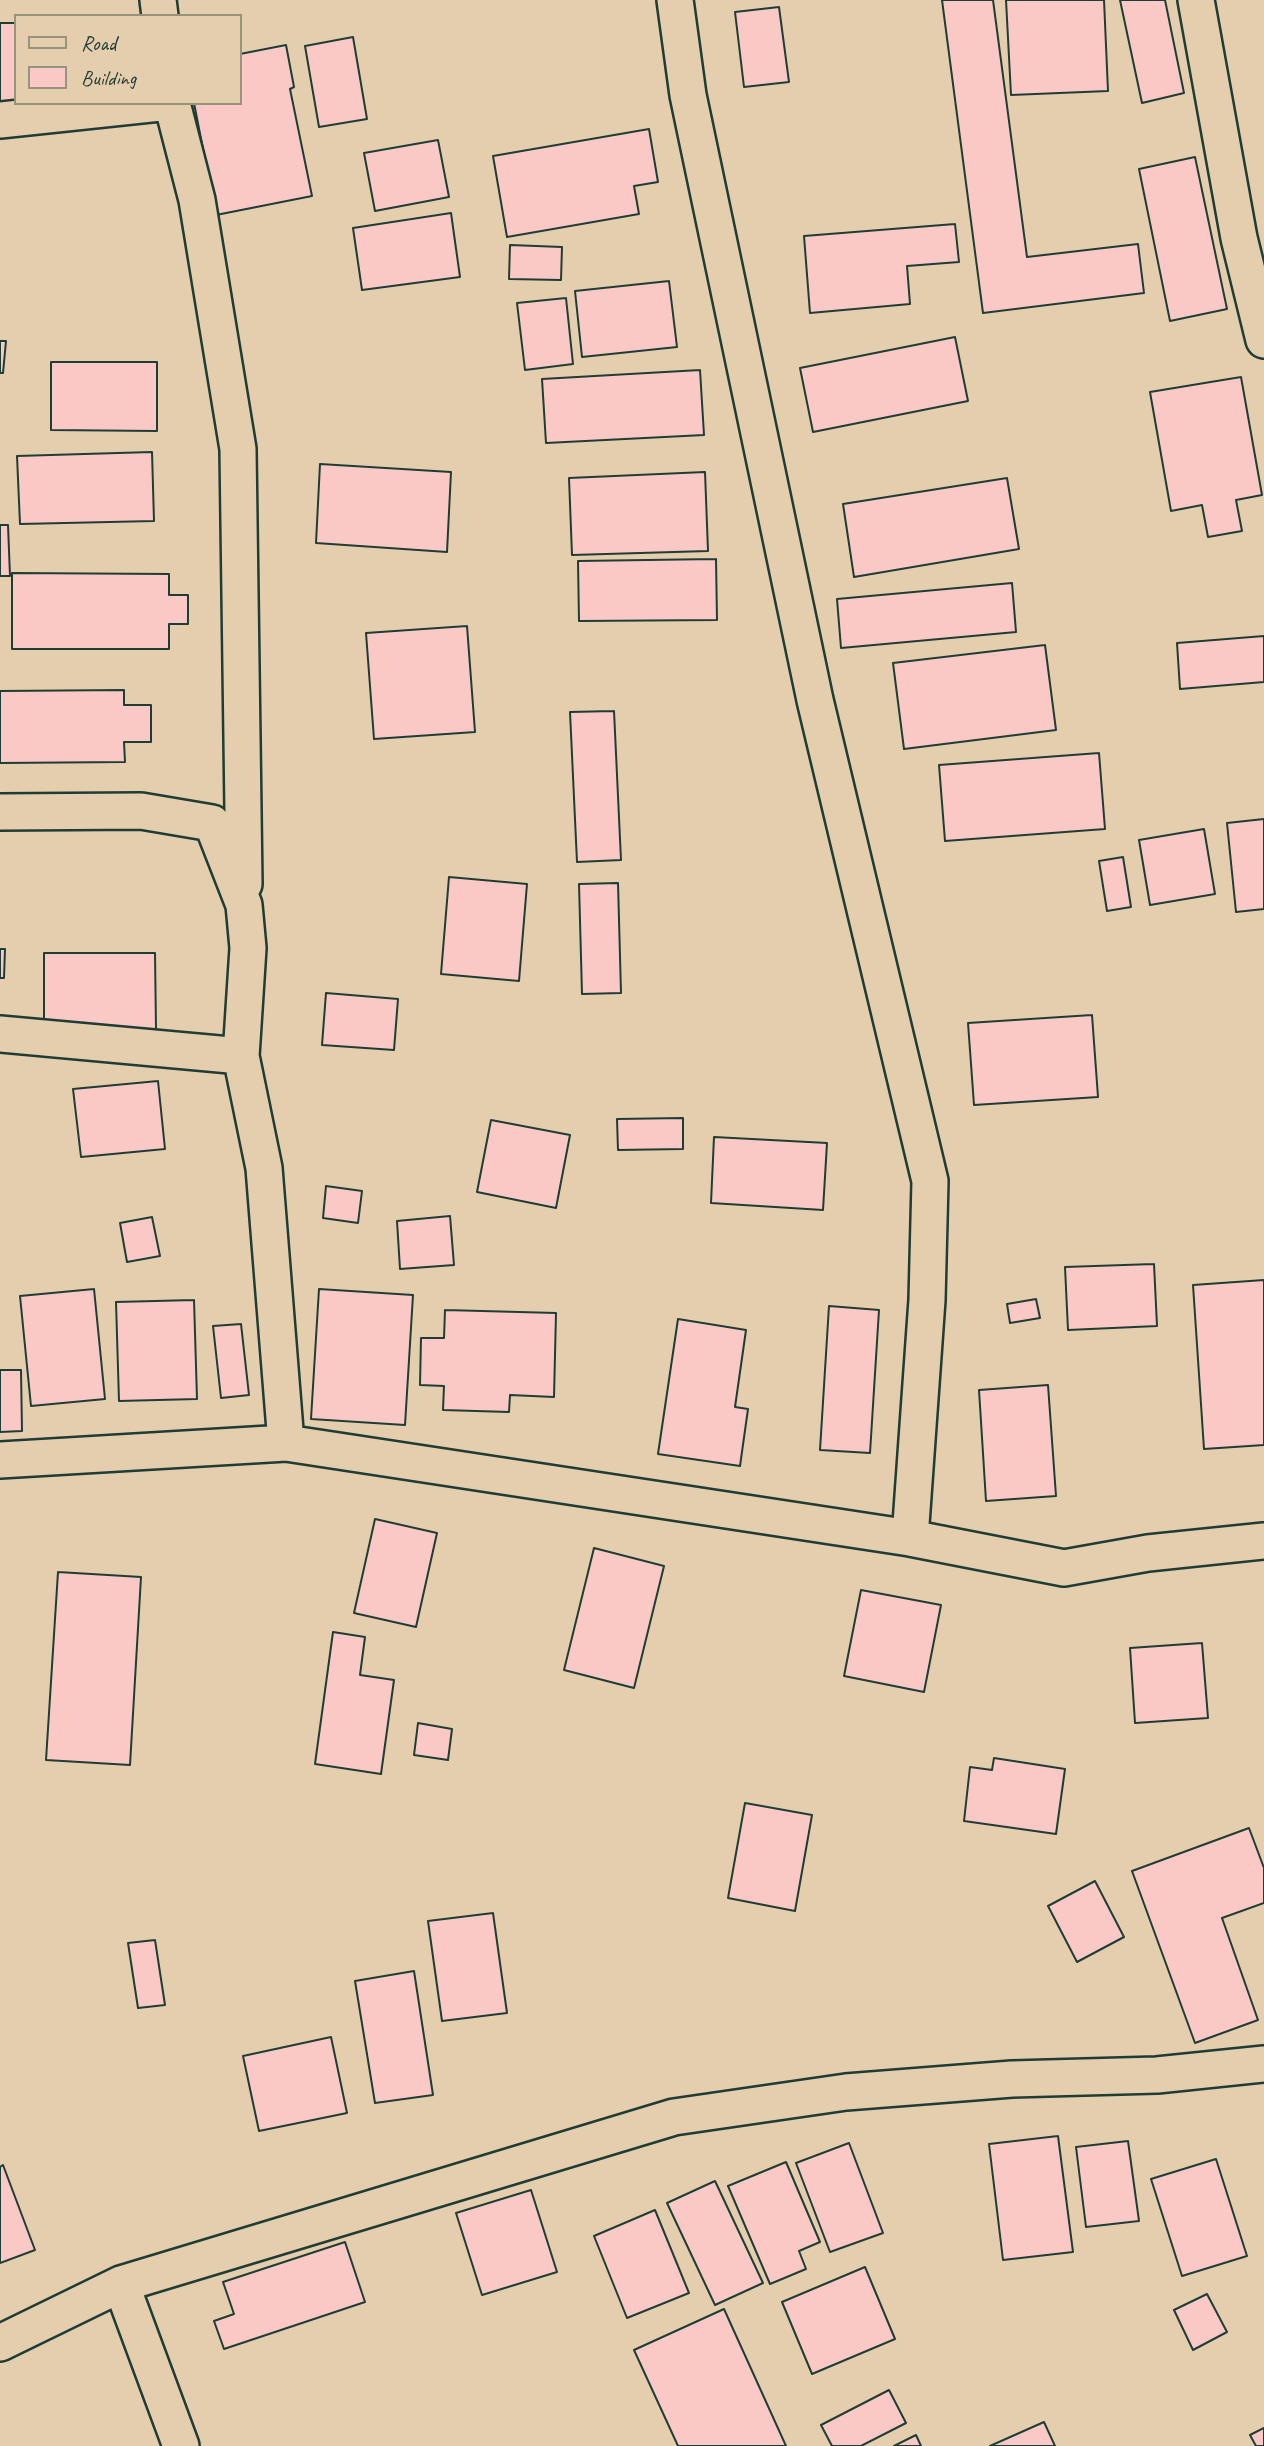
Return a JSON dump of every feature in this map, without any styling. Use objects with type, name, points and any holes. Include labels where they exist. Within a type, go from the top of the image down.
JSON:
[{"type":"street","points":[[675,0],[688,95],[815,700],[930,1181],[927,1300],[910,1538]]},
{"type":"street","points":[[1196,0],[1239,238],[1264,340]]},
{"type":"street","points":[[0,120],[141,105]]},
{"type":"street","points":[[173,105],[197,200],[237,449],[244,905],[248,948],[241,1056],[264,1168],[286,1443]]},
{"type":"street","points":[[0,812],[141,811],[212,823],[244,905]]},
{"type":"street","points":[[0,1034],[241,1056]]},
{"type":"street","points":[[0,1460],[286,1443],[910,1538],[1064,1568],[1149,1553],[1264,1541]]},
{"type":"street","points":[[0,2343],[121,2284],[674,2117],[846,2092],[1012,2079],[1157,2075],[1264,2064]]},
{"type":"street","points":[[121,2284],[181,2446]]},
{"type":"building","points":[[942,0],[993,0],[1027,257],[1138,244],[1144,293],[983,313]]},
{"type":"building","points":[[1006,0],[1104,0],[1108,91],[1011,95]]},
{"type":"building","points":[[1120,0],[1165,0],[1184,93],[1142,103]]},
{"type":"building","points":[[779,7],[789,82],[744,87],[735,12]]},
{"type":"building","points":[[0,23],[14,23],[14,104],[0,109]]},
{"type":"building","points":[[353,37],[367,119],[319,127],[305,46]]},
{"type":"building","points":[[286,45],[294,87],[290,89],[312,196],[216,215],[194,105],[242,105],[242,54]]},
{"type":"building","points":[[649,129],[658,182],[634,186],[639,214],[507,237],[493,156]]},
{"type":"building","points":[[438,140],[449,197],[375,211],[364,153]]},
{"type":"building","points":[[1195,157],[1227,309],[1170,321],[1139,169]]},
{"type":"building","points":[[451,213],[460,277],[362,290],[353,228]]},
{"type":"building","points":[[955,224],[959,262],[907,266],[910,304],[810,313],[804,236]]},
{"type":"building","points":[[510,245],[562,247],[561,280],[509,279]]},
{"type":"building","points":[[669,281],[677,347],[582,357],[575,291]]},
{"type":"building","points":[[566,298],[573,364],[525,370],[517,303]]},
{"type":"building","points":[[955,337],[968,401],[813,432],[800,368]]},
{"type":"building","points":[[0,341],[6,341],[3,373],[0,373]]},
{"type":"building","points":[[51,362],[157,362],[157,431],[51,430]]},
{"type":"building","points":[[700,370],[704,435],[546,443],[542,379]]},
{"type":"building","points":[[1241,377],[1262,495],[1236,500],[1242,531],[1208,537],[1202,505],[1171,511],[1150,392]]},
{"type":"building","points":[[152,452],[154,521],[20,524],[17,456]]},
{"type":"building","points":[[320,464],[451,472],[447,552],[316,543]]},
{"type":"building","points":[[705,472],[708,551],[572,555],[569,478]]},
{"type":"building","points":[[1007,478],[1019,549],[854,577],[843,504]]},
{"type":"building","points":[[0,525],[8,525],[10,576],[0,576]]},
{"type":"building","points":[[716,559],[717,620],[579,621],[578,561]]},
{"type":"building","points":[[12,573],[169,574],[169,595],[188,595],[188,624],[169,624],[169,649],[12,649]]},
{"type":"building","points":[[1012,583],[1016,632],[841,648],[837,599]]},
{"type":"building","points":[[467,626],[475,732],[374,739],[366,633]]},
{"type":"building","points":[[1264,636],[1264,682],[1180,689],[1177,643]]},
{"type":"building","points":[[1045,645],[1056,730],[904,749],[893,663]]},
{"type":"building","points":[[124,690],[124,705],[151,705],[151,742],[124,742],[125,762],[0,763],[0,691]]},
{"type":"building","points":[[614,711],[621,860],[577,862],[570,712]]},
{"type":"building","points":[[1099,753],[1105,829],[945,841],[939,765]]},
{"type":"building","points":[[1264,819],[1264,909],[1236,912],[1227,823]]},
{"type":"building","points":[[1204,829],[1215,894],[1150,905],[1139,840]]},
{"type":"building","points":[[1123,857],[1131,907],[1107,911],[1099,861]]},
{"type":"building","points":[[449,877],[527,884],[519,981],[441,974]]},
{"type":"building","points":[[618,883],[621,993],[582,994],[579,884]]},
{"type":"building","points":[[0,949],[5,949],[4,978],[0,978]]},
{"type":"building","points":[[44,953],[155,953],[156,1029],[44,1028]]},
{"type":"building","points":[[326,993],[398,999],[394,1050],[322,1045]]},
{"type":"building","points":[[1092,1015],[1098,1097],[974,1105],[968,1023]]},
{"type":"building","points":[[158,1081],[165,1149],[81,1157],[73,1089]]},
{"type":"building","points":[[683,1118],[683,1149],[618,1150],[617,1119]]},
{"type":"building","points":[[491,1120],[570,1135],[556,1208],[477,1192]]},
{"type":"building","points":[[714,1137],[827,1143],[823,1210],[711,1203]]},
{"type":"building","points":[[326,1186],[362,1191],[358,1223],[323,1218]]},
{"type":"building","points":[[450,1216],[454,1265],[400,1269],[397,1221]]},
{"type":"building","points":[[152,1217],[160,1256],[127,1262],[120,1223]]},
{"type":"building","points":[[1154,1264],[1157,1326],[1068,1330],[1065,1267]]},
{"type":"building","points":[[1264,1280],[1264,1445],[1204,1449],[1193,1285]]},
{"type":"building","points":[[94,1289],[105,1399],[31,1406],[20,1296]]},
{"type":"building","points":[[319,1289],[413,1295],[405,1425],[311,1419]]},
{"type":"building","points":[[1036,1299],[1040,1318],[1010,1323],[1007,1304]]},
{"type":"building","points":[[194,1300],[197,1399],[119,1401],[116,1302]]},
{"type":"building","points":[[829,1306],[879,1310],[870,1453],[820,1450]]},
{"type":"building","points":[[445,1310],[556,1313],[554,1397],[510,1395],[509,1412],[443,1410],[444,1386],[420,1385],[421,1338],[444,1338]]},
{"type":"building","points":[[678,1319],[746,1330],[735,1407],[748,1409],[740,1466],[658,1454]]},
{"type":"building","points":[[241,1324],[249,1395],[221,1398],[213,1326]]},
{"type":"building","points":[[0,1370],[21,1370],[22,1431],[0,1432]]},
{"type":"building","points":[[1048,1385],[1056,1496],[986,1501],[979,1390]]},
{"type":"building","points":[[375,1519],[437,1533],[416,1627],[354,1613]]},
{"type":"building","points":[[594,1548],[664,1566],[634,1688],[564,1670]]},
{"type":"building","points":[[58,1572],[141,1577],[130,1765],[46,1760]]},
{"type":"building","points":[[861,1590],[941,1605],[924,1692],[844,1676]]},
{"type":"building","points":[[333,1632],[365,1637],[360,1675],[394,1680],[381,1774],[315,1764]]},
{"type":"building","points":[[1202,1643],[1208,1718],[1135,1723],[1130,1648]]},
{"type":"building","points":[[418,1723],[452,1729],[448,1760],[414,1755]]},
{"type":"building","points":[[994,1758],[1065,1769],[1056,1834],[964,1821],[970,1767],[992,1770]]},
{"type":"building","points":[[745,1803],[812,1815],[795,1911],[728,1898]]},
{"type":"building","points":[[1249,1828],[1264,1868],[1264,1903],[1222,1918],[1258,2020],[1195,2043],[1132,1871]]},
{"type":"building","points":[[1095,1881],[1124,1937],[1077,1962],[1048,1906]]},
{"type":"building","points":[[493,1913],[507,2013],[442,2021],[428,1921]]},
{"type":"building","points":[[155,1940],[165,2005],[138,2008],[128,1943]]},
{"type":"building","points":[[414,1971],[433,2095],[375,2103],[355,1981]]},
{"type":"building","points":[[331,2037],[347,2113],[259,2131],[243,2056]]},
{"type":"building","points":[[1058,2136],[1073,2252],[1003,2260],[989,2144]]},
{"type":"building","points":[[1128,2141],[1139,2221],[1086,2227],[1076,2147]]},
{"type":"building","points":[[849,2143],[883,2233],[830,2252],[796,2163]]},
{"type":"building","points":[[1216,2159],[1247,2256],[1182,2276],[1151,2179]]},
{"type":"building","points":[[786,2162],[820,2242],[799,2251],[806,2269],[770,2284],[728,2186]]},
{"type":"building","points":[[3,2165],[35,2250],[0,2263],[0,2167]]},
{"type":"building","points":[[715,2181],[763,2283],[715,2305],[667,2203]]},
{"type":"building","points":[[531,2190],[557,2272],[482,2295],[456,2213]]},
{"type":"building","points":[[655,2210],[689,2293],[627,2318],[594,2236]]},
{"type":"building","points":[[345,2242],[365,2302],[224,2349],[214,2321],[234,2314],[223,2282]]},
{"type":"building","points":[[865,2267],[895,2339],[812,2374],[782,2302]]},
{"type":"building","points":[[1207,2294],[1227,2332],[1193,2350],[1174,2310]]},
{"type":"building","points":[[724,2309],[786,2446],[678,2446],[634,2350]]},
{"type":"building","points":[[889,2390],[906,2423],[861,2446],[832,2446],[821,2425]]},
{"type":"building","points":[[1044,2422],[1055,2446],[990,2446]]},
{"type":"building","points":[[1264,2428],[1264,2446],[1256,2446],[1250,2435]]},
{"type":"building","points":[[916,2435],[921,2446],[894,2446]]}]
